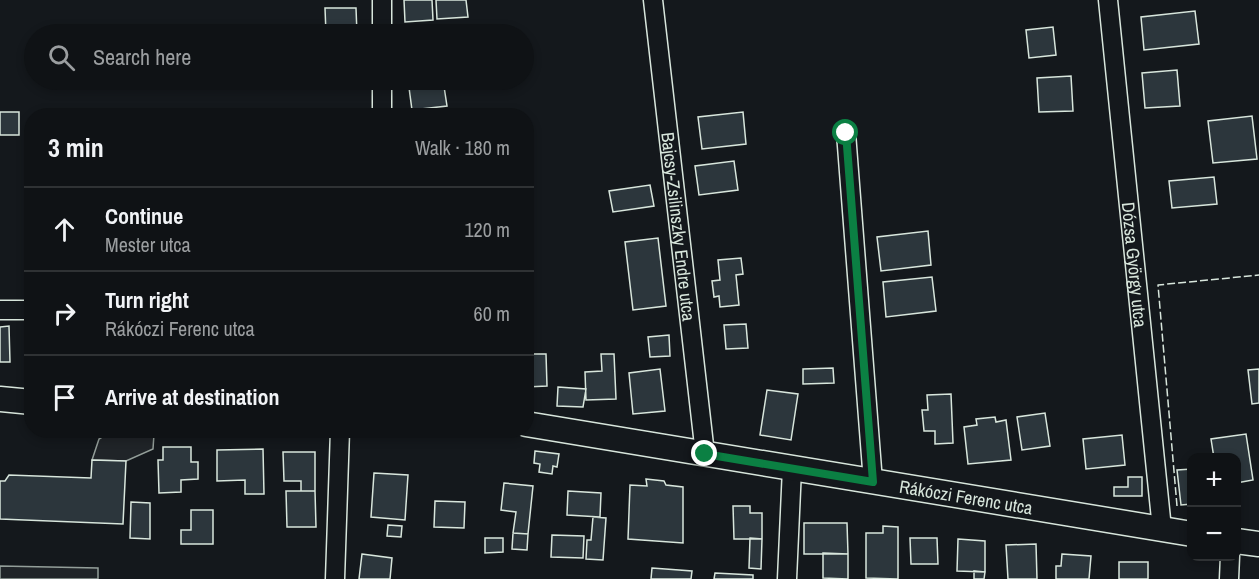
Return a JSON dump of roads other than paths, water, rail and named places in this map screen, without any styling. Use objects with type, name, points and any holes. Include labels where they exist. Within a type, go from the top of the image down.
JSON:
[{"type":"main road","points":[[0,399],[24,401]]},
{"type":"main road","name":"Rákóczi Ferenc utca","points":[[534,425],[1187,533]]},
{"type":"main road","points":[[1241,542],[1259,544]]},
{"type":"street","points":[[382,0],[382,24]]},
{"type":"street","name":"Bajcsy-Zsilinszky Endre utca","points":[[653,0],[705,454]]},
{"type":"street","name":"Dózsa György utca","points":[[1108,0],[1161,529]]},
{"type":"street","points":[[382,90],[382,108]]},
{"type":"street","points":[[846,133],[873,482]]},
{"type":"street","points":[[0,310],[24,310]]},
{"type":"street","points":[[335,579],[340,438]]},
{"type":"street","points":[[787,579],[792,468]]},
{"type":"street","points":[[1229,579],[1230,561]]}]
